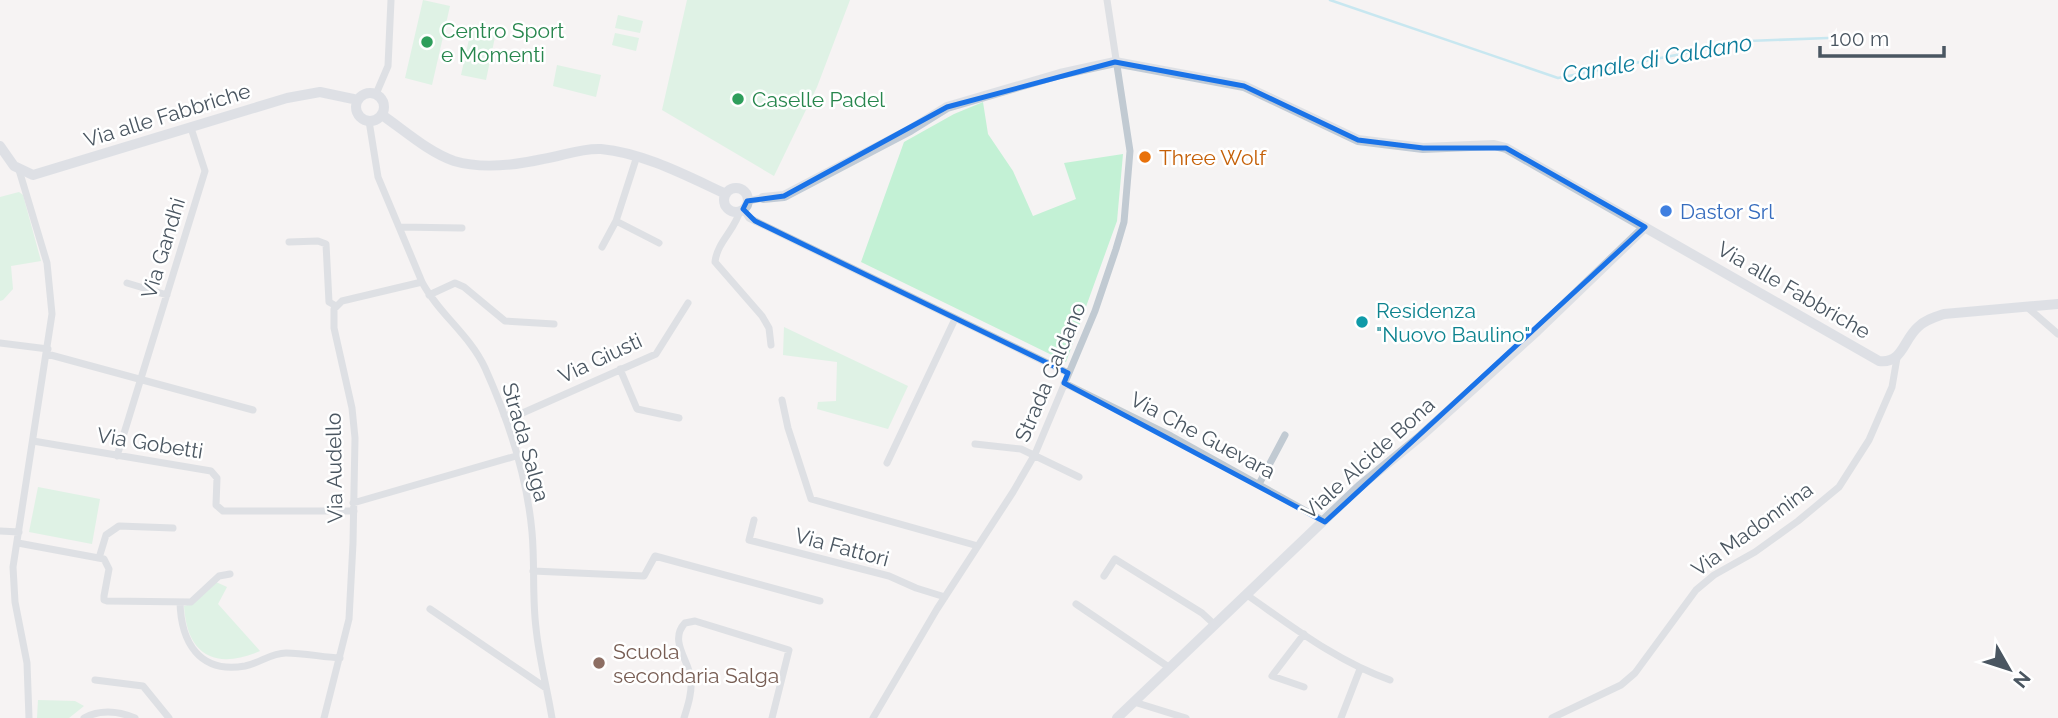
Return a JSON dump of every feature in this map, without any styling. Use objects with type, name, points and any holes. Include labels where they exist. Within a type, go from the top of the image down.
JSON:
[{"type":"street","points":[[376,94],[388,66],[391,0]]},
{"type":"street","name":"Strada Caldano","points":[[873,718],[1035,454],[1095,311],[1124,222],[1130,151],[1107,0]]},
{"type":"street","name":"Via alle Fabbriche","points":[[763,198],[784,196],[910,131],[947,107],[1060,74],[1115,62],[1244,86],[1358,140],[1423,148],[1494,145],[1506,148],[1879,361],[1887,362],[1897,358]]},
{"type":"street","name":"Via alle Fabbriche","points":[[19,170],[38,174],[287,98],[320,92],[358,100]]},
{"type":"street","points":[[364,94],[376,94],[384,103],[382,115],[369,121],[362,118],[357,112],[358,100],[364,94]]},
{"type":"street","points":[[382,115],[433,150],[453,160],[479,166],[541,160],[580,149],[602,149],[637,156],[726,194]]},
{"type":"street","name":"Strada Salga","points":[[369,121],[378,177],[422,282],[429,295],[484,365],[504,415],[527,498],[532,534],[536,628],[552,718]]},
{"type":"street","name":"Via Gandhi","points":[[117,456],[205,171],[191,128]]},
{"type":"street","points":[[0,146],[8,160],[19,170],[49,272],[52,314],[13,567],[13,584],[27,663],[29,718]]},
{"type":"street","points":[[602,247],[616,221],[637,156]]},
{"type":"street","points":[[763,198],[743,207],[736,211],[727,208],[726,194],[739,188],[747,195],[743,207],[738,222],[719,247],[716,262],[718,268],[762,316],[769,328],[771,345]]},
{"type":"street","points":[[743,207],[749,218],[1068,373]]},
{"type":"street","points":[[616,221],[659,243]]},
{"type":"street","points":[[399,227],[462,228]]},
{"type":"street","name":"Viale Alcide Bona","points":[[1117,718],[1360,486],[1421,436],[1537,331],[1645,227]]},
{"type":"street","name":"Via Audello","points":[[289,242],[318,241],[326,244],[329,302],[336,306],[334,327],[352,408],[355,438],[351,596],[340,658],[324,718]]},
{"type":"street","points":[[336,306],[342,301],[422,282]]},
{"type":"street","points":[[127,283],[167,295]]},
{"type":"street","points":[[429,295],[456,284],[464,287],[505,321],[554,324]]},
{"type":"street","name":"Via Giusti","points":[[504,415],[518,415],[656,354],[688,303]]},
{"type":"street","points":[[1897,358],[1916,328],[1934,317],[2058,304]]},
{"type":"street","points":[[2027,307],[2058,334]]},
{"type":"street","points":[[887,463],[955,319]]},
{"type":"street","points":[[0,344],[47,352],[253,410]]},
{"type":"street","name":"Via Madonnina","points":[[1552,718],[1621,685],[1634,673],[1696,590],[1714,575],[1755,552],[1839,487],[1869,440],[1892,387],[1897,358]]},
{"type":"street","points":[[620,369],[638,409],[679,418]]},
{"type":"street","name":"Via Che Guevara","points":[[1064,383],[1171,436],[1325,522]]},
{"type":"street","points":[[782,400],[788,428],[811,499],[978,546]]},
{"type":"street","points":[[1259,484],[1285,435]]},
{"type":"street","name":"Via Gobetti","points":[[33,441],[215,473],[216,505],[223,511],[353,507]]},
{"type":"street","points":[[975,444],[1021,449],[1079,477]]},
{"type":"street","points":[[353,507],[516,456]]},
{"type":"street","name":"Via Fattori","points":[[754,520],[749,540],[889,576],[945,597]]},
{"type":"street","points":[[99,558],[106,535],[119,526],[173,528]]},
{"type":"street","points":[[0,531],[19,533]]},
{"type":"street","points":[[18,543],[99,558],[108,564],[109,569],[104,600],[191,602],[219,576],[230,575]]},
{"type":"street","points":[[533,571],[644,576],[655,556],[820,601]]},
{"type":"street","points":[[1104,576],[1115,559],[1202,613],[1215,625]]},
{"type":"street","points":[[1247,595],[1336,657],[1390,680]]},
{"type":"street","points":[[180,602],[181,622],[189,643],[200,656],[216,664],[245,666],[285,653],[340,658]]},
{"type":"street","points":[[1076,604],[1170,668]]},
{"type":"street","points":[[429,609],[547,688]]},
{"type":"street","points":[[684,718],[691,694],[691,677],[680,652],[679,633],[685,623],[695,621],[789,650],[772,718]]},
{"type":"street","points":[[1304,634],[1272,676],[1304,687]]},
{"type":"street","points":[[1341,718],[1360,669]]},
{"type":"street","points":[[95,680],[143,685],[169,718]]},
{"type":"street","points":[[1134,702],[1186,718]]},
{"type":"street","points":[[84,718],[94,713],[118,712],[135,718]]},
{"type":"highlighted area","points":[[1115,62],[1244,86],[1358,140],[1423,148],[1506,148],[1645,227],[1325,522],[1064,383],[1068,373],[755,221],[743,209],[747,201],[784,196],[947,107]]},
{"type":"green space","name":"Centro Sport e Momenti","points":[[423,0],[450,6],[432,85],[405,78]]},
{"type":"green space","name":"Caselle Padel","points":[[687,0],[850,0],[817,87],[774,176],[662,110]]},
{"type":"green space","points":[[618,15],[643,21],[640,33],[615,28]]},
{"type":"green space","points":[[472,26],[496,32],[486,80],[461,75]]},
{"type":"green space","points":[[615,33],[639,38],[636,51],[612,45]]},
{"type":"green space","points":[[557,65],[601,75],[596,97],[553,86]]},
{"type":"green space","points":[[983,102],[988,134],[1013,171],[1033,216],[1076,199],[1064,163],[1123,154],[1117,221],[1066,362],[861,262],[904,142],[954,114]]},
{"type":"green space","points":[[19,192],[23,195],[41,261],[11,266],[13,289],[0,301],[0,197]]},
{"type":"green space","points":[[784,327],[908,386],[888,429],[817,409],[818,402],[836,401],[837,362],[783,355]]},
{"type":"green space","points":[[38,487],[100,499],[92,544],[29,532]]},
{"type":"green space","points":[[216,582],[227,587],[218,604],[260,651],[244,657],[217,658],[198,647],[191,637],[184,606],[191,604]]},
{"type":"green space","points":[[38,700],[75,701],[84,706],[69,718],[37,718]]},
{"type":"waterway","name":"Canale di Caldano","points":[[1330,0],[1558,78],[1748,41],[1828,38]]},
{"type":"place","name":"Centro Sport e Momenti","points":[[427,42]]},
{"type":"place","name":"Caselle Padel","points":[[738,99]]},
{"type":"place","name":"Three Wolf","points":[[1145,157]]},
{"type":"place","name":"Dastor Srl","points":[[1666,211]]},
{"type":"place","name":"Residenza \"Nuovo Baulino\"","points":[[1362,322]]},
{"type":"place","name":"Scuola secondaria Salga","points":[[599,663]]}]
